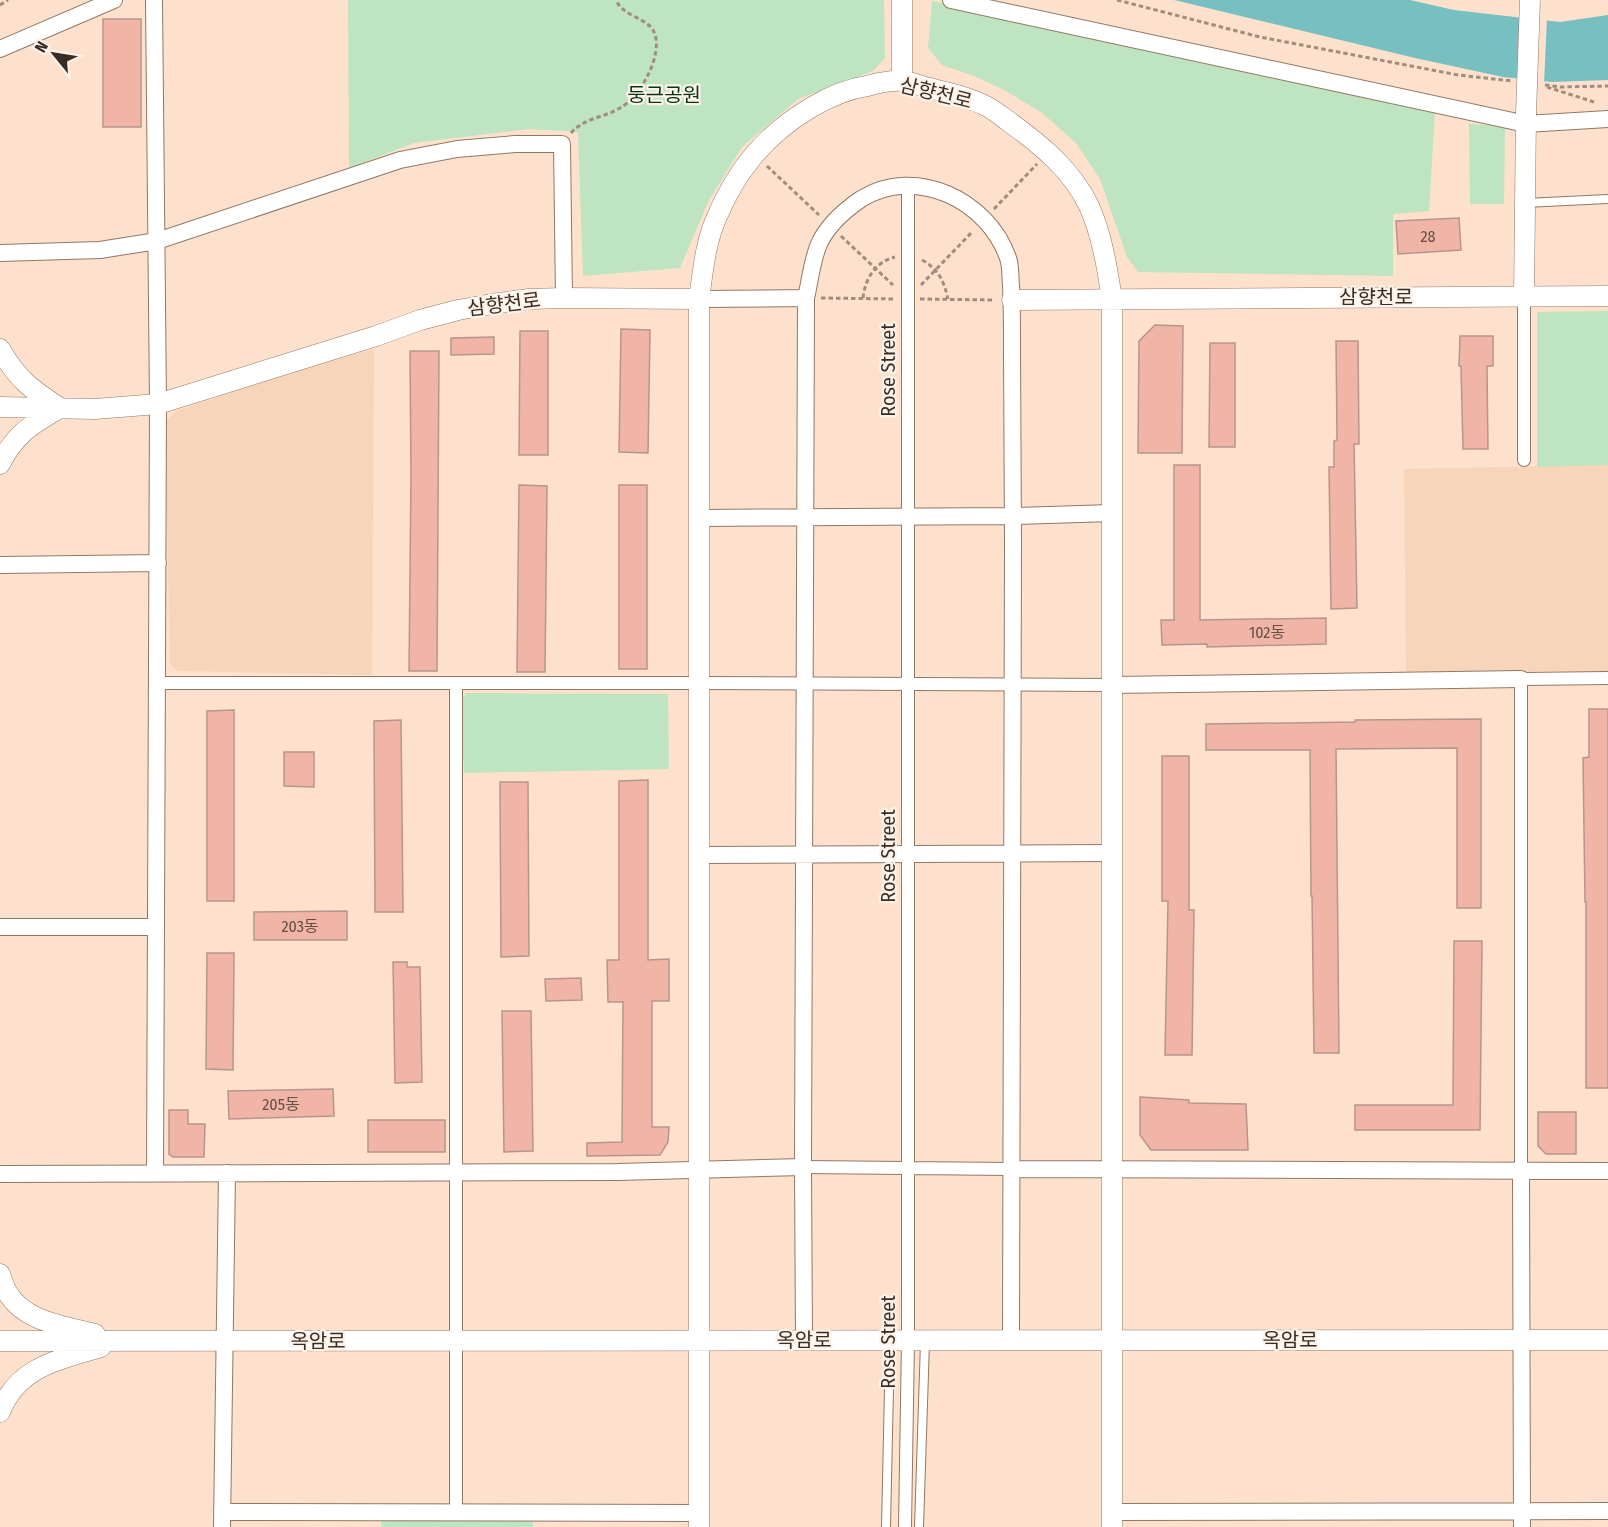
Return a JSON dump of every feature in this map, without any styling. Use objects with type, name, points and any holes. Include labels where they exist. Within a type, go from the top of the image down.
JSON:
[{"type":"street","points":[[0,49],[114,0]]},
{"type":"street","points":[[154,0],[158,404],[155,1173]]},
{"type":"street","points":[[902,0],[902,81]]},
{"type":"street","points":[[951,0],[1526,119],[1604,112]]},
{"type":"street","points":[[1524,460],[1526,119],[1530,0]]},
{"type":"street","name":"삼향천로","points":[[0,406],[95,409],[158,404],[376,336],[420,320],[492,304],[529,299],[564,298],[699,299],[708,245],[715,220],[729,191],[754,154],[794,118],[825,100],[850,89],[883,82],[902,81],[986,106],[1049,152],[1071,178],[1088,205],[1099,232],[1112,299],[1608,296]]},
{"type":"street","points":[[0,253],[100,250],[156,241],[400,159],[469,148],[515,144],[562,144],[564,298]]},
{"type":"street","points":[[804,1340],[806,298],[819,244],[840,216],[853,204],[868,195],[891,187],[908,186],[934,189],[972,207],[1002,242],[1010,262],[1013,516],[1011,1340]]},
{"type":"street","name":"Rose Street","points":[[905,1527],[908,1340],[908,186]]},
{"type":"street","points":[[227,1173],[222,1519],[456,1512],[699,1520],[699,299],[806,298]]},
{"type":"street","points":[[1012,300],[1112,299],[1112,1520],[1522,1519],[1608,1511]]},
{"type":"street","points":[[0,349],[9,366],[22,381],[60,408],[22,432],[8,449],[0,464]]},
{"type":"street","points":[[699,518],[1013,516],[1112,513]]},
{"type":"street","points":[[0,565],[158,563]]},
{"type":"street","points":[[157,683],[1112,685],[1608,678]]},
{"type":"street","points":[[1521,679],[1522,1519]]},
{"type":"street","points":[[456,683],[456,1512]]},
{"type":"street","points":[[700,855],[1113,853]]},
{"type":"street","points":[[0,927],[156,927]]},
{"type":"street","points":[[0,1174],[618,1172],[803,1167],[1608,1171]]},
{"type":"street","points":[[0,1274],[7,1293],[35,1318],[121,1341]]},
{"type":"street","name":"옥암로","points":[[0,1341],[1608,1340]]},
{"type":"street","points":[[0,1412],[16,1384],[30,1372],[47,1364],[121,1341]]},
{"type":"lane","points":[[1525,203],[1608,199]]},
{"type":"lane","points":[[886,1527],[908,1340]]},
{"type":"lane","points":[[908,1340],[919,1527]]},
{"type":"path","points":[[0,4],[8,0]]},
{"type":"path","points":[[562,144],[576,127],[587,120],[612,112],[631,100],[654,61],[656,39],[653,30],[621,9],[616,0]]},
{"type":"path","points":[[1117,0],[1260,37],[1458,75],[1516,82]]},
{"type":"path","points":[[1604,112],[1593,100],[1539,84],[1560,87],[1608,86]]},
{"type":"shaded area","points":[[374,349],[372,675],[178,671],[170,664],[165,422],[176,411],[298,370]]},
{"type":"shaded area","points":[[1608,465],[1608,671],[1406,672],[1404,469]]},
{"type":"green space","name":"둥근공원","points":[[348,0],[884,0],[885,58],[873,71],[798,99],[742,147],[709,200],[680,268],[583,276],[578,132],[528,129],[414,143],[349,168]]},
{"type":"green space","points":[[932,1],[1435,111],[1429,211],[1393,214],[1393,276],[1138,272],[1127,257],[1100,179],[1076,143],[1041,112],[1004,90],[942,65],[928,48]]},
{"type":"green space","points":[[1469,124],[1505,126],[1504,204],[1470,204]]},
{"type":"green space","points":[[1608,311],[1608,465],[1537,467],[1537,312]]},
{"type":"green space","points":[[466,693],[668,694],[669,769],[464,773],[460,703]]},
{"type":"green space","points":[[382,1512],[533,1512],[533,1527],[381,1527]]},
{"type":"water","points":[[1174,0],[1410,0],[1454,10],[1560,22],[1608,15],[1608,80],[1552,82],[1503,77]]},
{"type":"pier","points":[[1521,15],[1547,18],[1544,84],[1518,81]]},
{"type":"building","points":[[103,19],[141,19],[141,127],[103,127]]},
{"type":"building","points":[[1459,218],[1461,250],[1398,254],[1396,221]]},
{"type":"building","points":[[1155,325],[1183,326],[1182,453],[1138,453],[1139,341]]},
{"type":"building","points":[[621,329],[650,330],[648,453],[619,452]]},
{"type":"building","points":[[520,331],[548,331],[548,455],[519,455]]},
{"type":"building","points":[[1460,336],[1493,336],[1493,366],[1487,366],[1488,449],[1463,449]]},
{"type":"building","points":[[494,337],[494,354],[451,355],[451,338]]},
{"type":"building","points":[[1336,341],[1358,341],[1359,444],[1354,444],[1357,608],[1331,609],[1329,467],[1334,467],[1334,441],[1337,440]]},
{"type":"building","points":[[1210,343],[1235,343],[1235,447],[1209,447]]},
{"type":"building","points":[[410,351],[439,351],[437,671],[409,671]]},
{"type":"building","points":[[1174,465],[1200,465],[1200,620],[1326,618],[1326,644],[1207,647],[1207,644],[1162,645],[1161,620],[1174,620]]},
{"type":"building","points":[[519,485],[547,486],[545,672],[517,672]]},
{"type":"building","points":[[619,485],[647,485],[647,669],[619,669]]},
{"type":"building","points":[[1589,709],[1608,709],[1608,1088],[1586,1088],[1583,758],[1589,757]]},
{"type":"building","points":[[234,710],[234,901],[207,901],[207,711]]},
{"type":"building","points":[[1481,719],[1481,908],[1457,908],[1457,748],[1336,749],[1339,1053],[1314,1053],[1310,750],[1206,750],[1206,724]]},
{"type":"building","points":[[401,720],[403,912],[375,912],[374,721]]},
{"type":"building","points":[[284,752],[314,752],[314,787],[284,786]]},
{"type":"building","points":[[1162,756],[1189,756],[1189,910],[1194,910],[1192,1055],[1165,1055],[1168,901],[1162,901]]},
{"type":"building","points":[[648,780],[648,960],[669,959],[669,1001],[652,1001],[652,1127],[669,1127],[668,1142],[660,1155],[587,1156],[587,1143],[622,1142],[623,1002],[608,1002],[607,960],[619,960],[619,781]]},
{"type":"building","points":[[500,782],[528,782],[529,956],[501,957]]},
{"type":"building","points":[[347,911],[347,940],[254,940],[254,912]]},
{"type":"building","points":[[1454,941],[1482,941],[1480,1130],[1355,1130],[1355,1105],[1453,1105]]},
{"type":"building","points":[[207,953],[234,953],[233,1070],[206,1069]]},
{"type":"building","points":[[393,962],[407,962],[407,967],[420,967],[422,1082],[395,1083]]},
{"type":"building","points":[[581,978],[582,1000],[546,1001],[545,979]]},
{"type":"building","points":[[502,1011],[531,1011],[533,1151],[504,1152]]},
{"type":"building","points":[[333,1089],[334,1116],[229,1119],[228,1091]]},
{"type":"building","points":[[1140,1097],[1189,1100],[1189,1103],[1246,1104],[1248,1150],[1151,1150],[1140,1135]]},
{"type":"building","points":[[169,1110],[188,1110],[188,1124],[205,1124],[204,1157],[173,1157],[169,1154]]},
{"type":"building","points":[[1538,1112],[1576,1112],[1576,1154],[1546,1154],[1538,1146]]},
{"type":"building","points":[[368,1120],[445,1120],[445,1152],[368,1152]]}]
